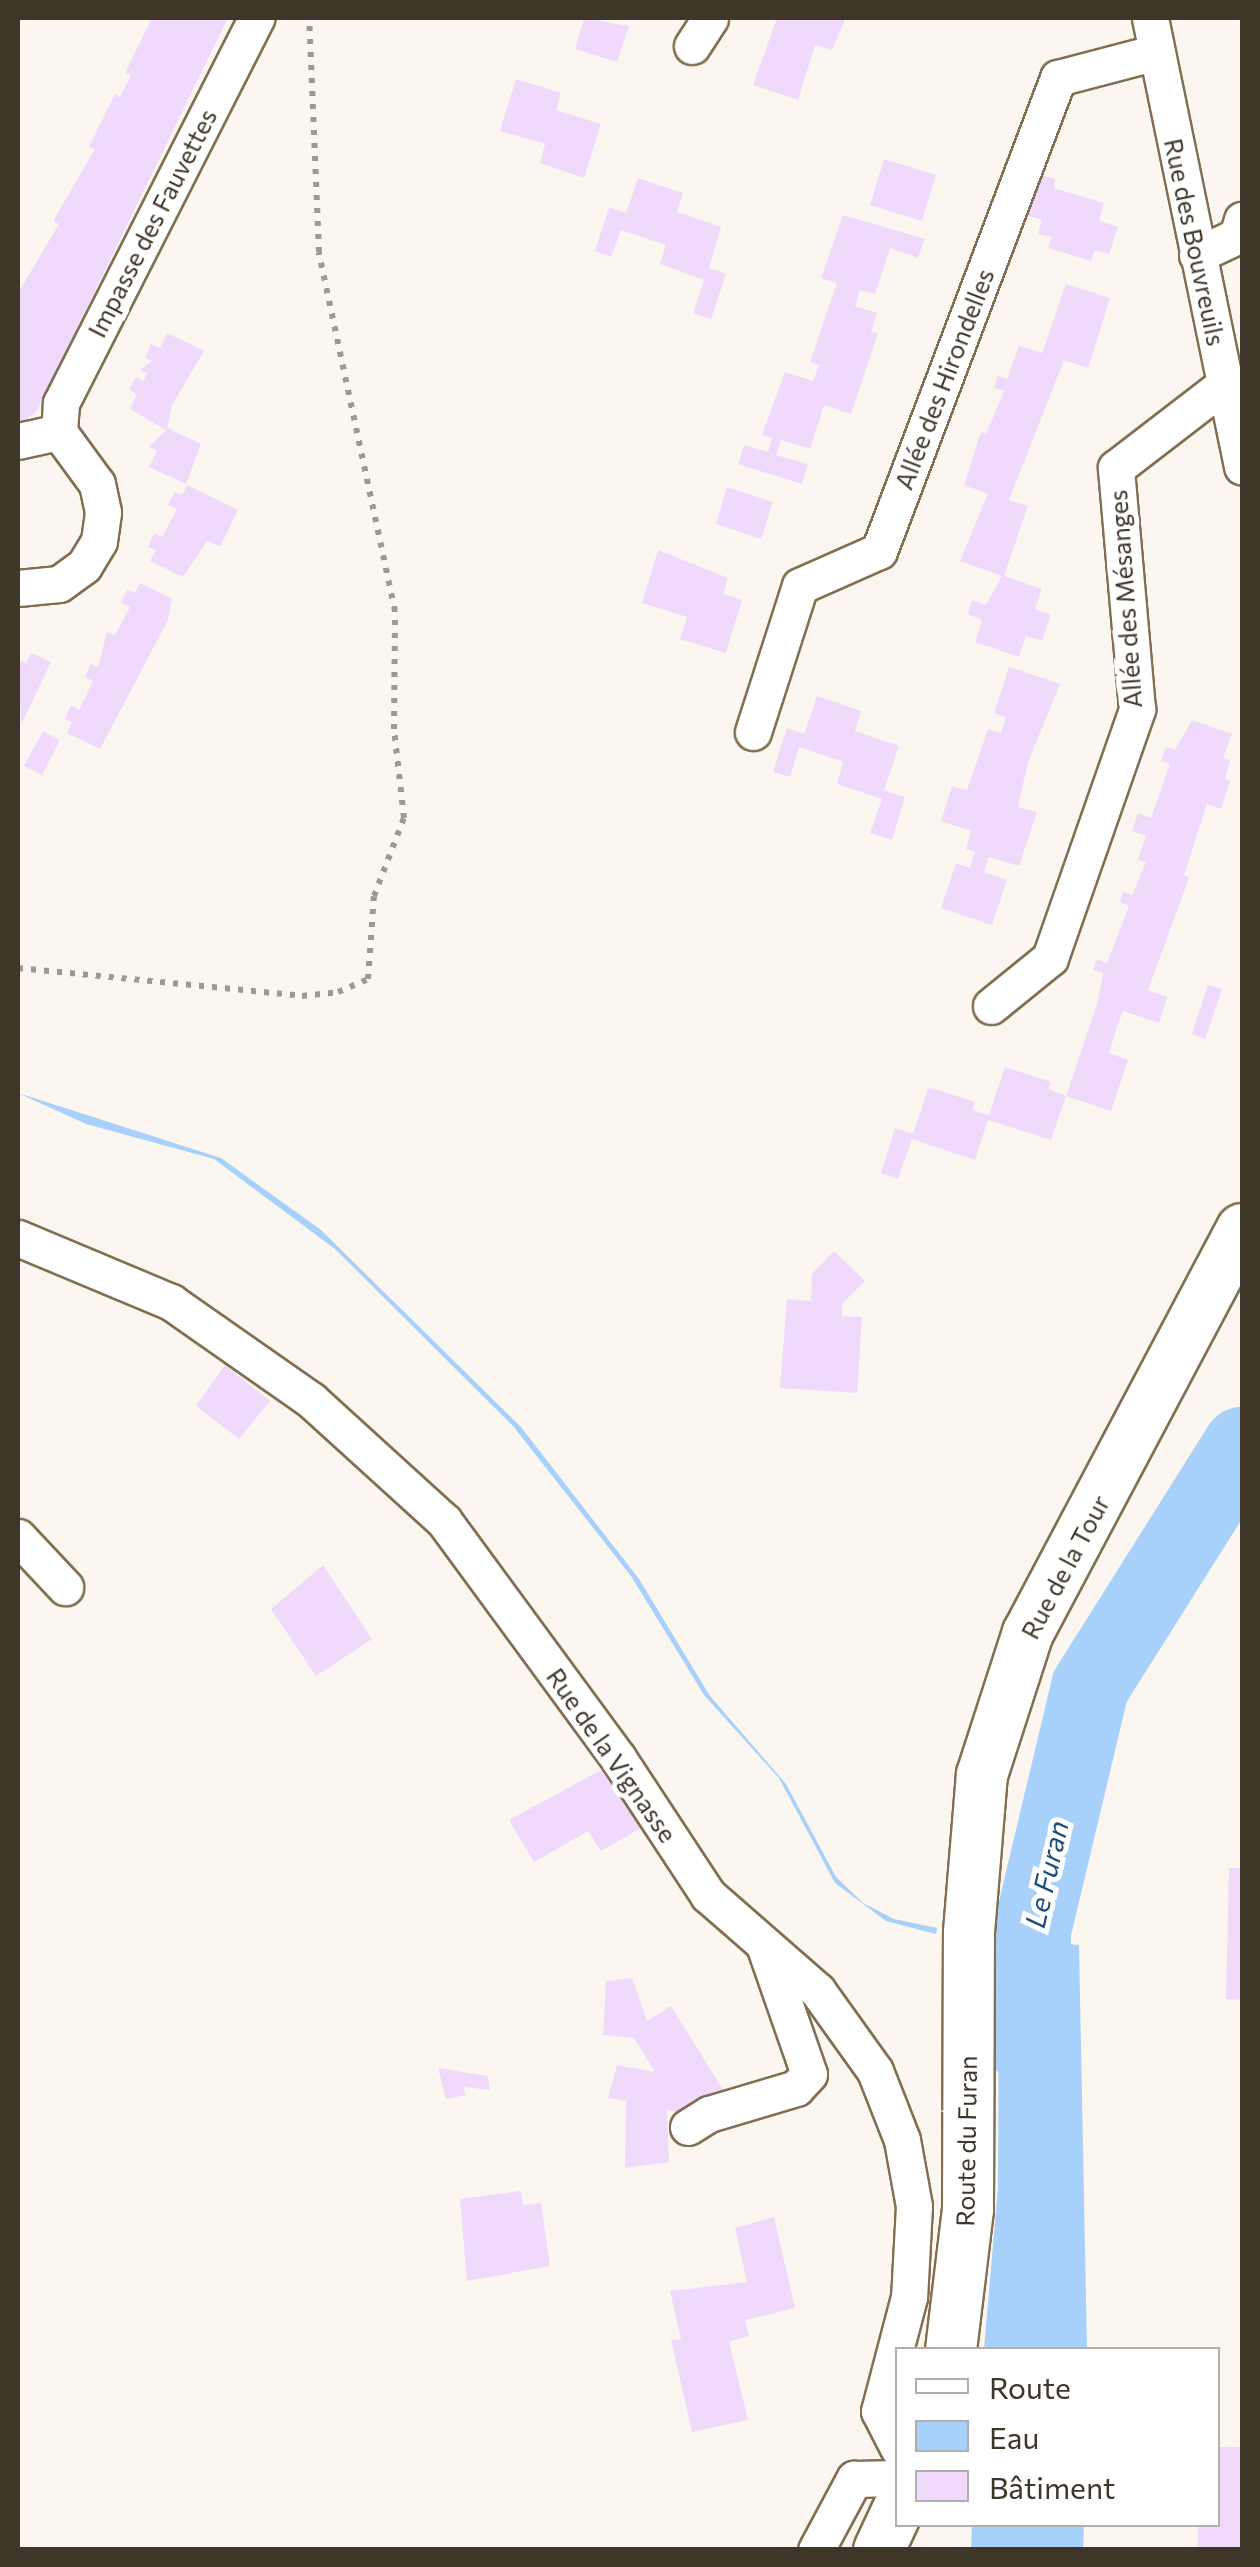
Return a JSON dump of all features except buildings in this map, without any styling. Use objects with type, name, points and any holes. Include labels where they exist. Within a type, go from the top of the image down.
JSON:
[{"type":"street","name":"Impasse des Fauvettes","points":[[60,432],[61,404],[256,18]]},
{"type":"street","name":"Rue des Bouvreuils","points":[[1150,18],[1242,467]]},
{"type":"street","name":"Allée des Hirondelles","points":[[753,732],[800,586],[880,551],[1058,78],[1157,52]]},
{"type":"street","points":[[1197,255],[1237,236],[1242,220]]},
{"type":"street","name":"Allée des Mésanges","points":[[991,1006],[1050,958],[1137,709],[1116,468],[1225,384]]},
{"type":"street","points":[[18,441],[60,432],[97,484],[103,512],[98,541],[84,566],[59,584],[18,588]]},
{"type":"street","name":"Rue de la Tour","points":[[969,1932],[982,1775],[1028,1633],[1242,1229]]},
{"type":"street","name":"Rue de la Vignasse","points":[[18,1238],[171,1302],[311,1400],[444,1522],[618,1758],[708,1895],[829,2006],[875,2071],[902,2140],[914,2256],[880,2411],[895,2442]]},
{"type":"street","points":[[18,1537],[65,1587]]},
{"type":"street","name":"Route du Furan","points":[[951,2347],[968,2210],[969,1932]]},
{"type":"street","points":[[688,2127],[710,2114],[796,2088],[809,2074],[764,1944]]},
{"type":"street","points":[[816,2550],[854,2479],[895,2478]]},
{"type":"street","points":[[879,2550],[895,2515]]},
{"type":"path","points":[[18,968],[302,996],[338,992],[368,979],[374,896],[404,818],[394,729],[395,611],[319,252],[309,18]]},
{"type":"water","points":[[18,1093],[221,1158],[321,1230],[521,1427],[639,1579],[710,1696],[786,1784],[836,1877],[863,1903],[894,1919],[937,1928],[936,1934],[886,1921],[835,1883],[779,1778],[704,1695],[631,1576],[513,1426],[335,1249],[214,1159],[86,1124]]},
{"type":"water","points":[[999,1937],[1079,1945],[1087,2347],[984,2347],[998,2187]]},
{"type":"water","points":[[972,2527],[1084,2527],[1083,2549],[971,2549]]},
{"type":"waterway","name":"Le Furan","points":[[1029,2049],[1032,1931],[1090,1687],[1242,1446]]}]
